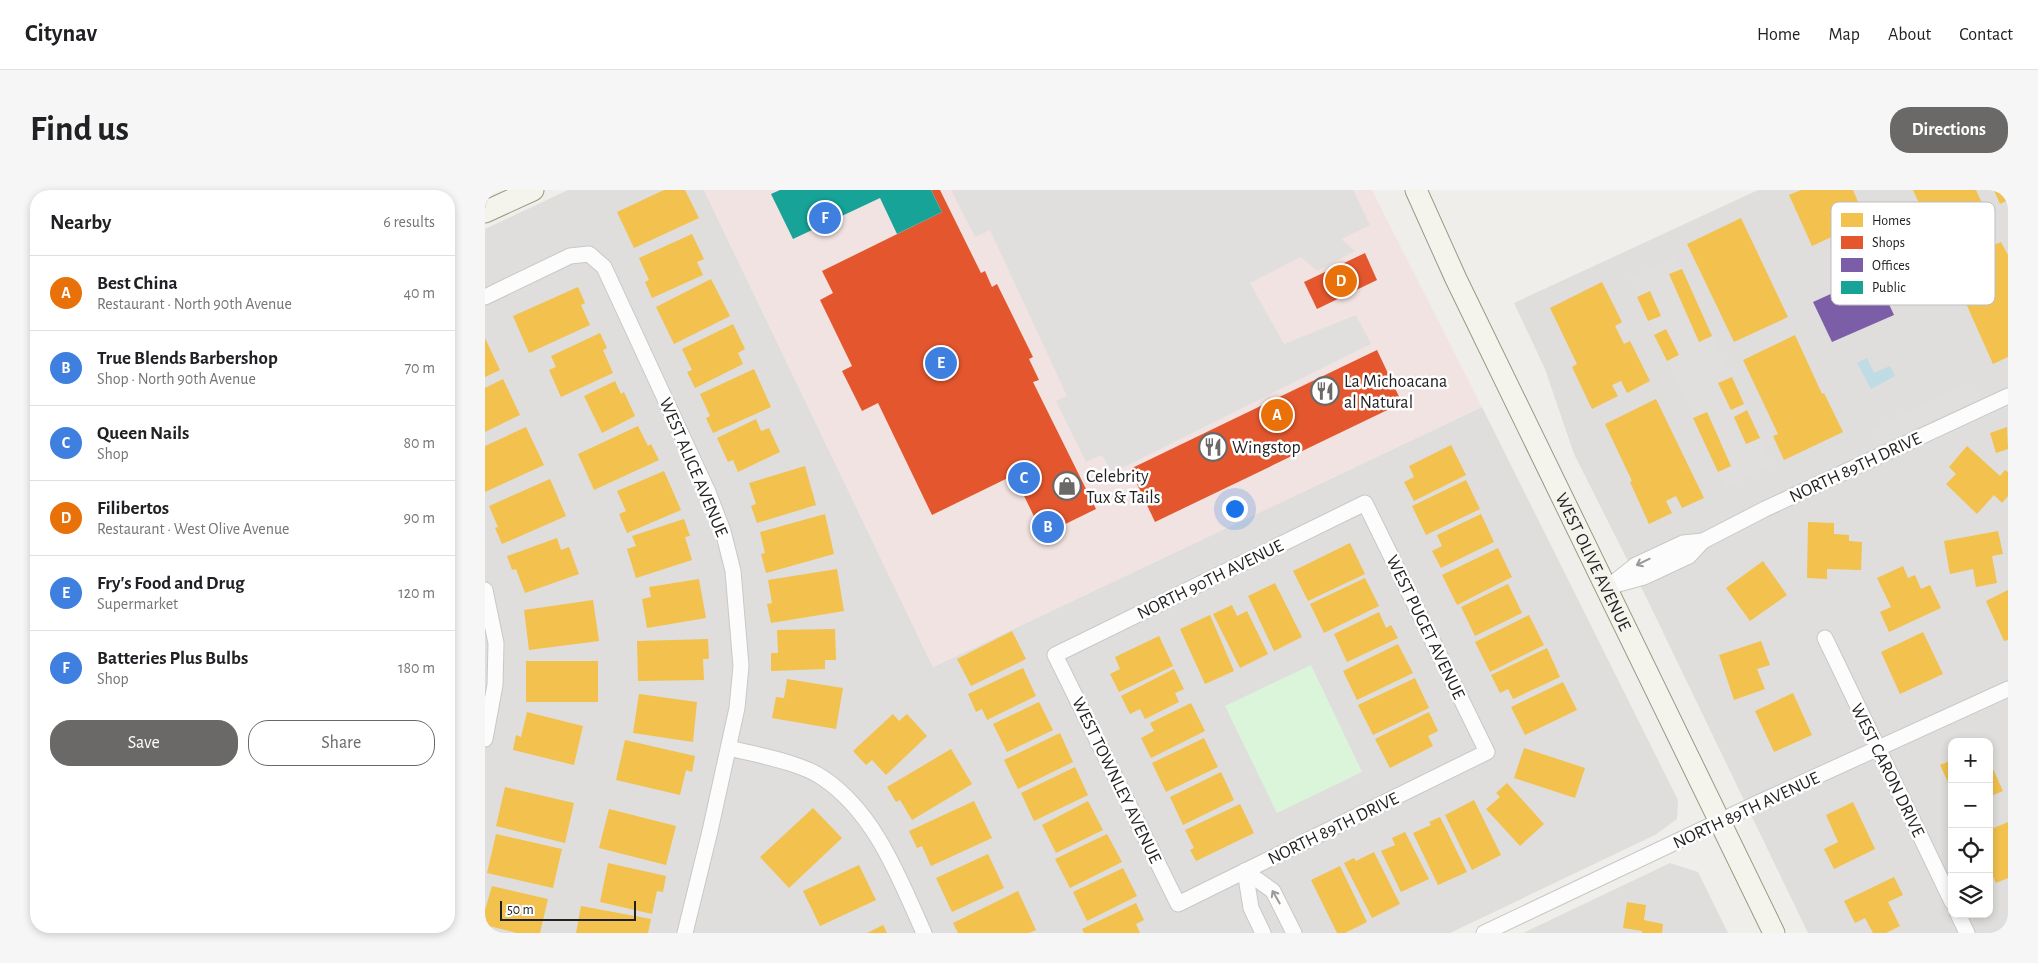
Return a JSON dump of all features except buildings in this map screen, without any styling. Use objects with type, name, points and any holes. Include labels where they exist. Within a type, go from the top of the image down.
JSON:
[{"type":"main road","points":[[485,212],[533,190]]},
{"type":"main road","name":"WEST OLIVE AVENUE","points":[[1416,190],[1774,933]]},
{"type":"street","name":"WEST ALICE AVENUE","points":[[485,297],[570,256],[589,254],[604,267],[708,492],[723,531],[733,571],[741,666],[737,708],[729,748],[685,933]]},
{"type":"street","name":"NORTH 89TH DRIVE","points":[[1607,588],[1636,565],[1683,543],[1703,541],[1765,509],[2008,396]]},
{"type":"street","name":"NORTH 90TH AVENUE","points":[[1055,655],[1365,503]]},
{"type":"street","name":"WEST PUGET AVENUE","points":[[1365,503],[1487,752]]},
{"type":"street","points":[[485,590],[496,643],[495,685],[485,739]]},
{"type":"street","name":"WEST CARON DRIVE","points":[[1825,638],[1948,894]]},
{"type":"street","name":"WEST TOWNLEY AVENUE","points":[[1055,655],[1178,904]]},
{"type":"street","name":"NORTH 89TH AVENUE","points":[[1484,933],[1515,926],[1720,821],[2008,688]]},
{"type":"street","points":[[729,748],[789,763],[822,778],[848,800],[867,823],[887,853],[924,933]]},
{"type":"street","name":"NORTH 89TH DRIVE","points":[[1178,904],[1487,752]]},
{"type":"street","points":[[1245,871],[1251,908],[1263,933]]},
{"type":"street","points":[[1245,871],[1273,890],[1294,933]]},
{"type":"street","points":[[1959,918],[1967,933]]},
{"type":"shaded area","points":[[568,190],[704,190],[933,667],[1482,407],[1678,800],[1677,819],[1655,835],[1450,933],[485,933],[485,229]]},
{"type":"shaded area","points":[[704,190],[1372,190],[1482,407],[933,667]]},
{"type":"shaded area","points":[[951,190],[1353,190],[1370,225],[1341,239],[1355,251],[1317,271],[1301,257],[1250,283],[1284,344],[1356,315],[1371,344],[1112,473],[1102,455],[1086,462],[1056,401],[1067,396],[990,230],[975,237]]},
{"type":"shaded area","points":[[1758,190],[2008,190],[2008,933],[1808,933],[1646,597],[1574,454],[1545,369],[1514,303]]},
{"type":"shaded area","points":[[1676,256],[1772,466],[1726,487],[1629,278]]},
{"type":"shaded area","points":[[1972,382],[1980,399],[1878,445],[1870,429]]},
{"type":"shaded area","points":[[1670,863],[1698,872],[1728,933],[1523,933]]},
{"type":"green space","points":[[1311,665],[1362,772],[1277,813],[1225,706]]},
{"type":"water","points":[[1867,358],[1874,373],[1890,366],[1895,376],[1871,389],[1857,363]]},
{"type":"place","name":"Batteries Plus Bulbs","points":[[825,218]]},
{"type":"place","name":"Filibertos","points":[[1341,281]]},
{"type":"place","name":"Fry's Food and Drug","points":[[941,363]]},
{"type":"place","name":"La Michoacana al Natural","points":[[1325,391]]},
{"type":"place","name":"Best China","points":[[1277,415]]},
{"type":"place","name":"Wingstop","points":[[1213,447]]},
{"type":"place","name":"Queen Nails","points":[[1024,478]]},
{"type":"place","name":"Celebrity Tux & Tails","points":[[1067,486]]},
{"type":"place","name":"True Blends Barbershop","points":[[1048,527]]}]
